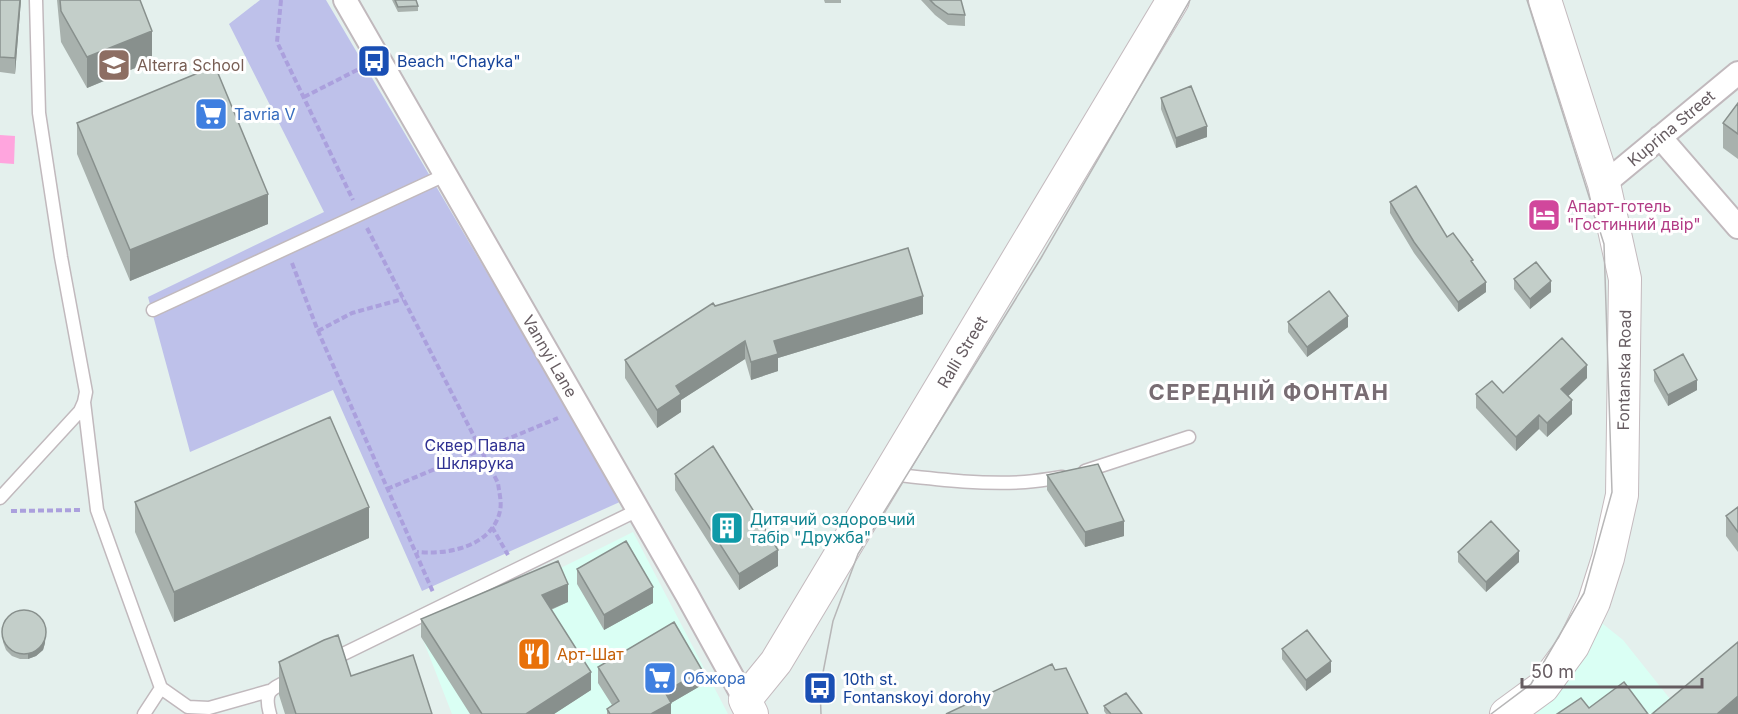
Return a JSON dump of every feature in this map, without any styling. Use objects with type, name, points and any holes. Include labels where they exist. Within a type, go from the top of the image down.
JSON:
[{"type":"main road","name":"Ralli Street","points":[[748,707],[1173,0]]},
{"type":"main road","name":"Fontanska Road","points":[[1506,714],[1544,687],[1573,646],[1594,602],[1608,558],[1622,495],[1625,279],[1604,184],[1545,0]]},
{"type":"street","name":"Vannyi Lane","points":[[345,0],[638,510],[748,707]]},
{"type":"street","name":"Kuprina Street","points":[[1604,184],[1738,73]]},
{"type":"street","points":[[1660,137],[1738,227]]},
{"type":"lane","points":[[36,0],[39,113],[61,257],[86,392],[84,402],[97,510],[161,688],[188,707],[209,708],[269,691],[638,510]]},
{"type":"lane","points":[[153,310],[445,175]]},
{"type":"lane","points":[[0,498],[73,418],[84,402]]},
{"type":"lane","points":[[889,474],[945,480],[1024,482],[1070,476],[1189,437]]},
{"type":"lane","points":[[144,714],[161,688]]},
{"type":"lane","points":[[269,691],[267,705],[270,714]]},
{"type":"path","points":[[281,0],[277,42],[360,213],[498,483],[501,500],[499,513],[485,537],[459,549],[433,554],[417,552]]},
{"type":"path","points":[[304,97],[364,66]]},
{"type":"path","points":[[286,248],[318,331],[417,552],[439,607]]},
{"type":"path","points":[[318,331],[352,313],[403,298]]},
{"type":"path","points":[[387,489],[579,408]]},
{"type":"path","points":[[15,511],[97,510]]},
{"type":"path","points":[[492,526],[516,569]]},
{"type":"shaded area","points":[[0,135],[15,136],[14,164],[0,163]]},
{"type":"shaded area","points":[[633,532],[728,714],[452,714],[422,637]]},
{"type":"shaded area","points":[[1598,620],[1623,640],[1682,714],[1517,714]]},
{"type":"green space","name":"Сквер Павла Шклярука","points":[[260,0],[326,0],[622,501],[422,591],[333,390],[190,452],[148,297],[324,212],[229,24]]},
{"type":"building","points":[[0,0],[20,0],[15,58],[0,57]]},
{"type":"building","points":[[60,0],[140,0],[152,31],[87,57],[61,11]]},
{"type":"building","points":[[395,0],[416,0],[418,6],[398,7]]},
{"type":"building","points":[[930,0],[961,0],[965,15],[948,14]]},
{"type":"building","points":[[215,66],[268,194],[130,250],[77,123]]},
{"type":"building","points":[[1191,86],[1207,126],[1176,138],[1161,98]]},
{"type":"building","points":[[1738,103],[1738,134],[1723,123]]},
{"type":"building","points":[[1416,186],[1447,237],[1453,233],[1486,282],[1458,302],[1414,242],[1390,202]]},
{"type":"building","points":[[908,248],[923,296],[774,341],[778,354],[751,362],[745,341],[676,386],[681,394],[657,410],[625,360],[713,303],[715,306]]},
{"type":"building","points":[[1536,262],[1551,281],[1530,299],[1514,279]]},
{"type":"building","points":[[1329,291],[1348,316],[1307,347],[1288,322]]},
{"type":"building","points":[[1562,338],[1587,365],[1561,389],[1572,400],[1547,423],[1539,415],[1516,437],[1476,394],[1492,381],[1503,393]]},
{"type":"building","points":[[1683,354],[1697,380],[1668,395],[1654,370]]},
{"type":"building","points":[[330,417],[369,507],[174,592],[135,502]]},
{"type":"building","name":"Дитячий оздоровчий табір \"Дружба\"","points":[[713,446],[778,550],[739,574],[675,474]]},
{"type":"building","points":[[1098,464],[1124,521],[1085,532],[1047,475]]},
{"type":"building","points":[[1738,507],[1738,532],[1726,516]]},
{"type":"building","points":[[1491,521],[1519,551],[1486,582],[1458,552]]},
{"type":"building","points":[[626,541],[653,587],[604,615],[577,569]]},
{"type":"building","points":[[558,561],[568,584],[542,595],[591,672],[526,714],[482,714],[421,619]]},
{"type":"building","points":[[24,610],[39,617],[46,632],[39,647],[24,654],[9,647],[2,632],[9,617]]},
{"type":"building","name":"Обжора","points":[[674,622],[702,670],[665,692],[671,703],[651,714],[610,714],[607,709],[619,701],[598,667]]},
{"type":"building","points":[[1307,630],[1331,661],[1306,680],[1282,649]]},
{"type":"building","points":[[338,635],[351,676],[413,655],[432,714],[296,714],[279,662]]},
{"type":"building","points":[[1738,642],[1738,696],[1717,714],[1652,714]]},
{"type":"building","points":[[1052,664],[1055,670],[1066,668],[1088,714],[946,714]]},
{"type":"building","points":[[1624,682],[1648,714],[1557,714],[1581,698],[1589,708]]},
{"type":"building","points":[[1126,693],[1142,714],[1111,714],[1104,706]]},
{"type":"tram line","points":[[821,714],[820,688],[833,621],[858,554],[1041,258],[1190,0]]},
{"type":"tram line","points":[[1491,714],[1531,684],[1584,593],[1612,492],[1604,244],[1527,0]]},
{"type":"place","name":"Beach \"Chayka\"","points":[[374,61]]},
{"type":"place","name":"Alterra School","points":[[114,65]]},
{"type":"place","name":"Tavria V","points":[[211,114]]},
{"type":"place","name":"Апарт-готель \"Гостинний двір\"","points":[[1544,215]]},
{"type":"place","name":"Дитячий оздоровчий табір \"Дружба\"","points":[[727,528]]},
{"type":"place","name":"Арт-Шат","points":[[534,654]]},
{"type":"place","name":"Обжора","points":[[660,678]]},
{"type":"place","name":"10th st. Fontanskoyi dorohy","points":[[820,688]]},
{"type":"district","name":"СЕРЕДНІЙ ФОНТАН","points":[[1269,392]]}]
